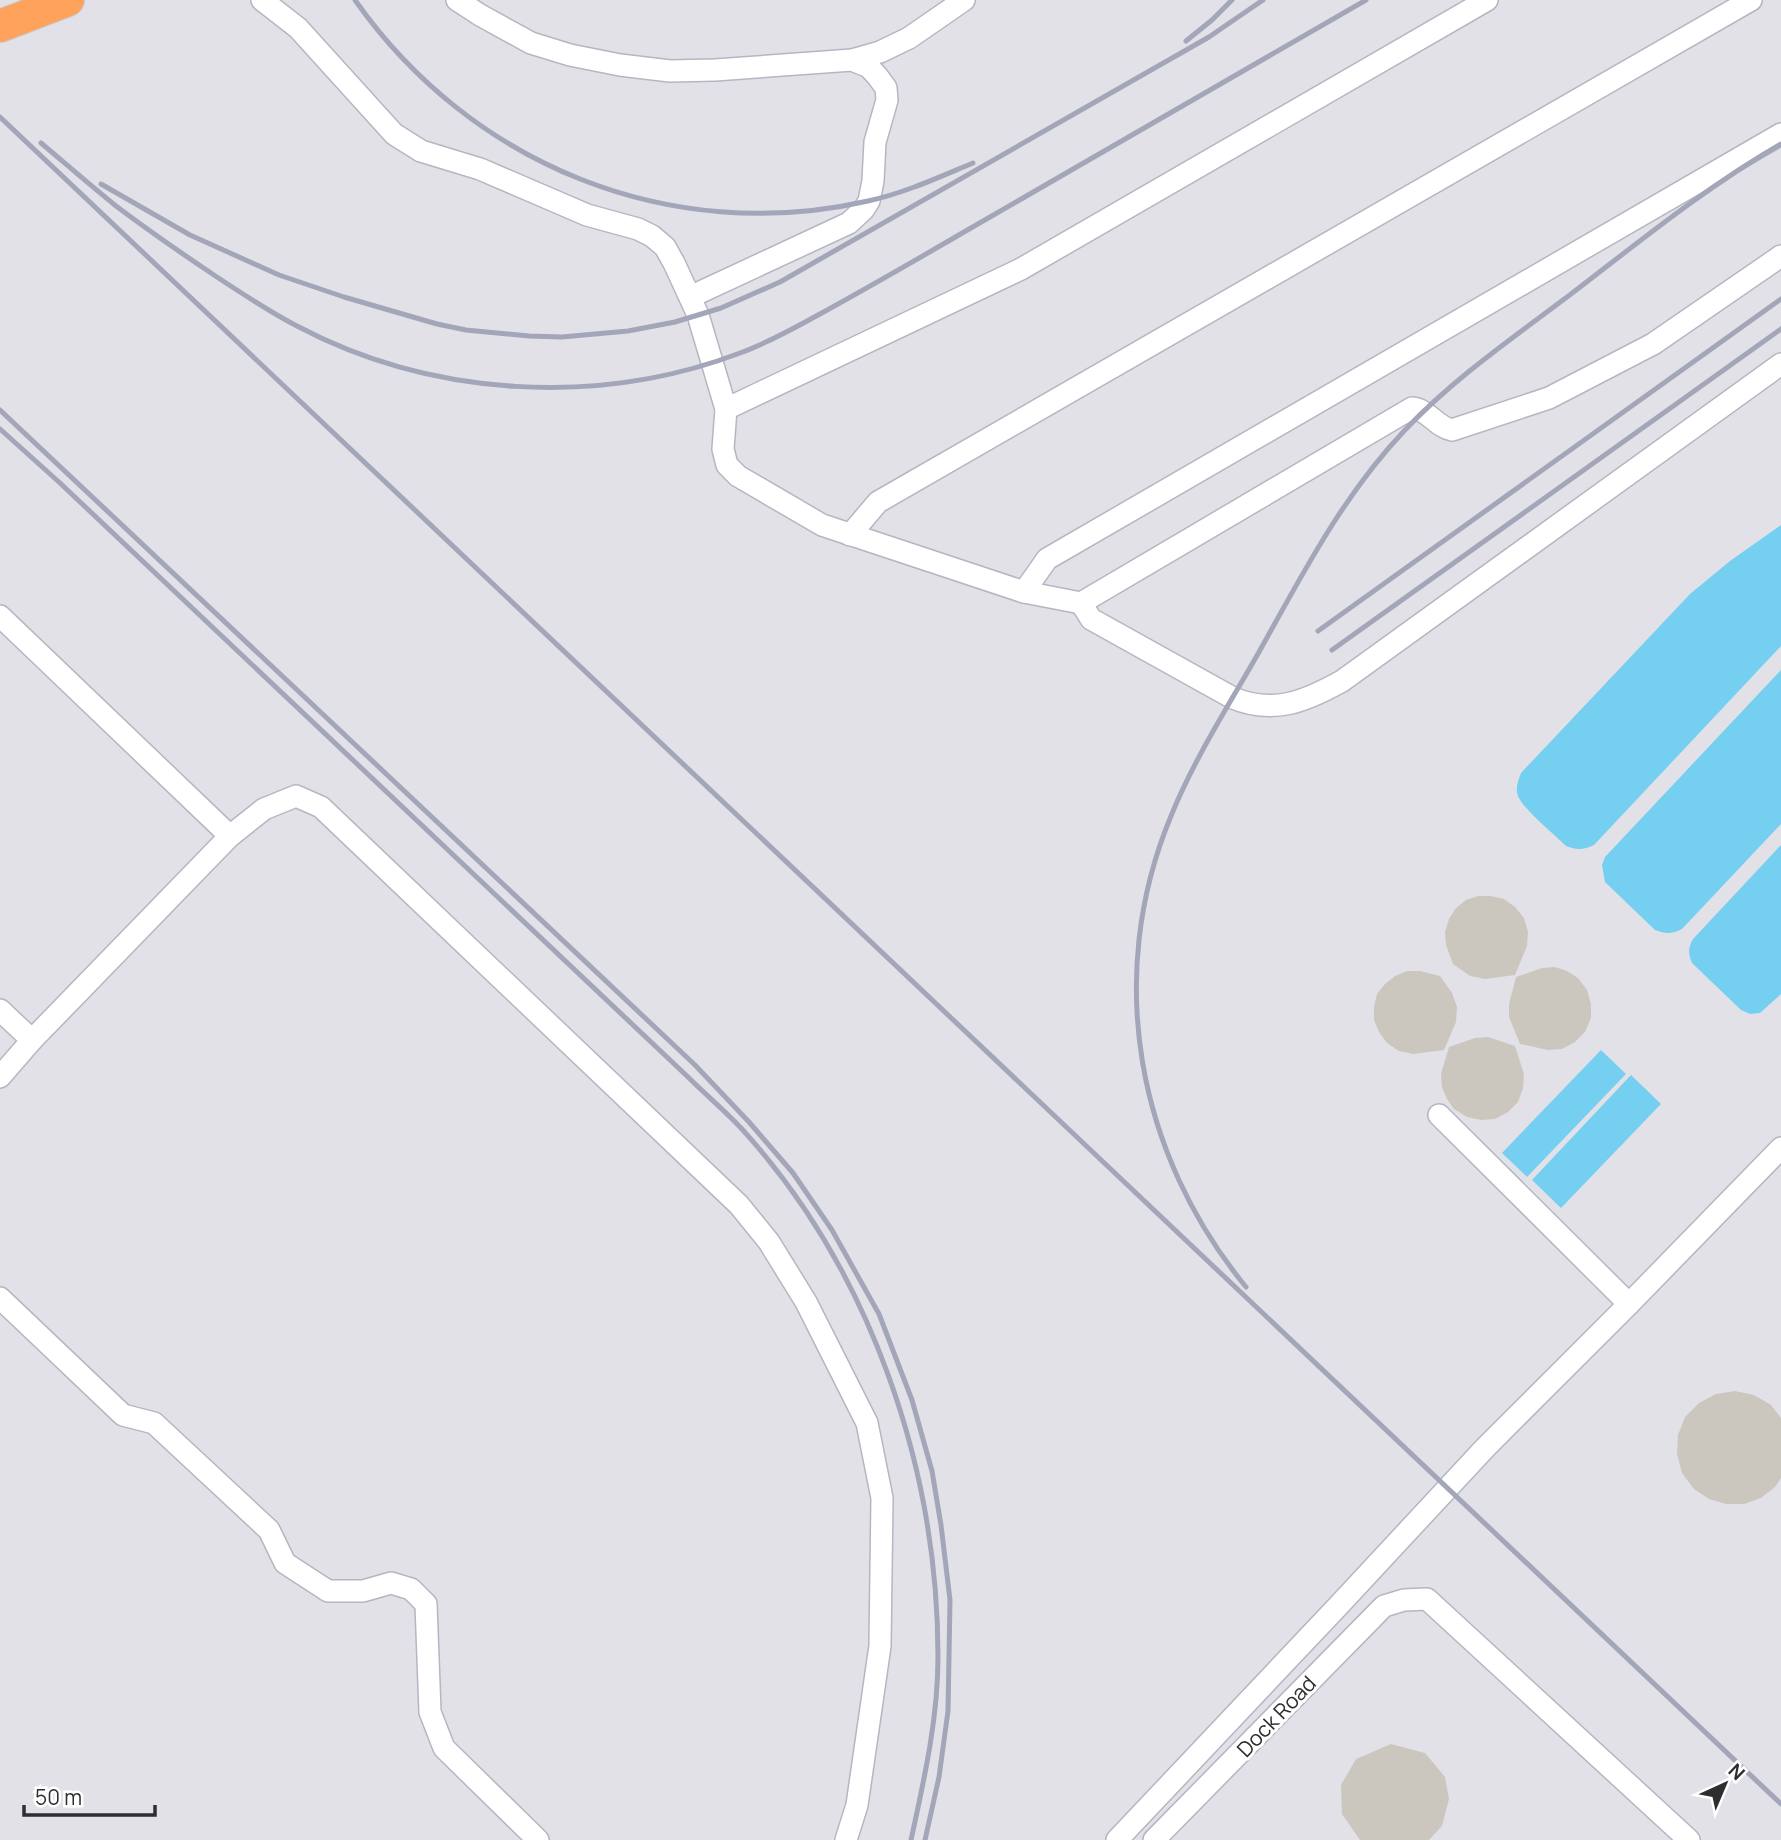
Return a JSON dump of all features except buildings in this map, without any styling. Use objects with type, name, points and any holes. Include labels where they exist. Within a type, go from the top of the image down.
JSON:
[{"type":"highway","points":[[0,4],[10,0]]},
{"type":"highway","points":[[0,26],[68,0]]},
{"type":"lane","points":[[262,0],[298,28],[394,134],[421,152],[480,169],[587,215],[638,229],[665,247],[698,315],[726,409],[723,449],[727,466],[738,476],[822,525],[1024,592],[1081,603],[1412,408],[1421,409],[1440,426],[1452,430],[1549,398],[1653,345],[1781,256]]},
{"type":"lane","points":[[457,0],[531,43],[570,55],[670,71],[852,60],[880,52],[909,38],[964,0]]},
{"type":"lane","points":[[726,409],[1021,269],[1487,0]]},
{"type":"lane","points":[[850,535],[878,502],[1751,0]]},
{"type":"lane","points":[[690,297],[849,223],[864,209],[869,201],[875,142],[887,100],[886,88],[878,77],[869,67],[852,60]]},
{"type":"lane","points":[[1024,592],[1046,559],[1781,134]]},
{"type":"lane","points":[[1081,603],[1091,619],[1233,698],[1269,706],[1303,700],[1342,681],[1781,364]]},
{"type":"lane","points":[[0,616],[230,836]]},
{"type":"lane","points":[[0,1077],[32,1040],[230,836],[264,809],[296,796],[321,807],[739,1205],[769,1242],[806,1302],[867,1423],[882,1498],[880,1646],[857,1805],[846,1840]]},
{"type":"lane","points":[[0,1010],[32,1040]]},
{"type":"lane","points":[[1439,1115],[1629,1304]]},
{"type":"lane","points":[[1117,1840],[1485,1448],[1781,1148]]},
{"type":"lane","points":[[0,1298],[123,1415],[153,1423],[191,1458],[268,1530],[285,1563],[328,1591],[363,1591],[391,1583],[411,1589],[426,1604],[430,1712],[443,1748],[538,1840]]},
{"type":"lane","name":"Dock Road","points":[[1154,1840],[1384,1606],[1404,1600],[1427,1599],[1689,1840]]},
{"type":"shaded area","points":[[0,0],[1781,0],[1781,1840],[0,1840]]},
{"type":"water","points":[[1781,525],[1781,646],[1594,845],[1580,849],[1566,846],[1532,815],[1521,801],[1517,790],[1521,773],[1690,594],[1730,561]]},
{"type":"water","points":[[1781,670],[1781,824],[1682,929],[1669,933],[1655,930],[1605,882],[1602,865],[1605,857]]},
{"type":"water","points":[[1781,845],[1781,994],[1760,1013],[1750,1014],[1741,1010],[1692,963],[1689,948],[1693,939]]},
{"type":"water","points":[[1601,1050],[1626,1074],[1527,1177],[1502,1153]]},
{"type":"water","points":[[1631,1075],[1661,1104],[1561,1208],[1532,1180]]},
{"type":"railway","points":[[355,0],[402,58],[456,107],[516,148],[581,179],[649,201],[721,212],[794,212],[882,198],[973,163]]},
{"type":"railway","points":[[1186,41],[1232,0]]},
{"type":"railway","points":[[101,184],[190,235],[279,275],[437,324],[466,330],[529,336],[562,337],[628,331],[675,322],[721,308],[780,282],[1209,37],[1263,0]]},
{"type":"railway","points":[[41,143],[116,206],[202,267],[286,320],[349,350],[403,368],[459,380],[516,386],[573,387],[630,382],[686,370],[740,353],[781,335],[1366,0]]},
{"type":"railway","points":[[0,117],[1781,1804]]},
{"type":"railway","points":[[1246,1287],[1209,1235],[1179,1180],[1157,1122],[1142,1062],[1137,1001],[1139,939],[1151,877],[1180,795],[1212,732],[1325,536],[1362,481],[1405,430],[1464,375],[1506,342],[1700,197],[1781,144]]},
{"type":"railway","points":[[1318,631],[1781,299]]},
{"type":"railway","points":[[1332,650],[1781,329]]},
{"type":"railway","points":[[0,410],[695,1065],[793,1173],[832,1230],[879,1314],[912,1400],[932,1471],[941,1525],[950,1600],[948,1711],[939,1777],[925,1840]]},
{"type":"railway","points":[[0,429],[728,1115],[787,1183],[826,1243],[860,1307],[888,1374],[910,1443],[925,1514],[935,1586],[938,1657],[936,1703],[911,1840]]}]
